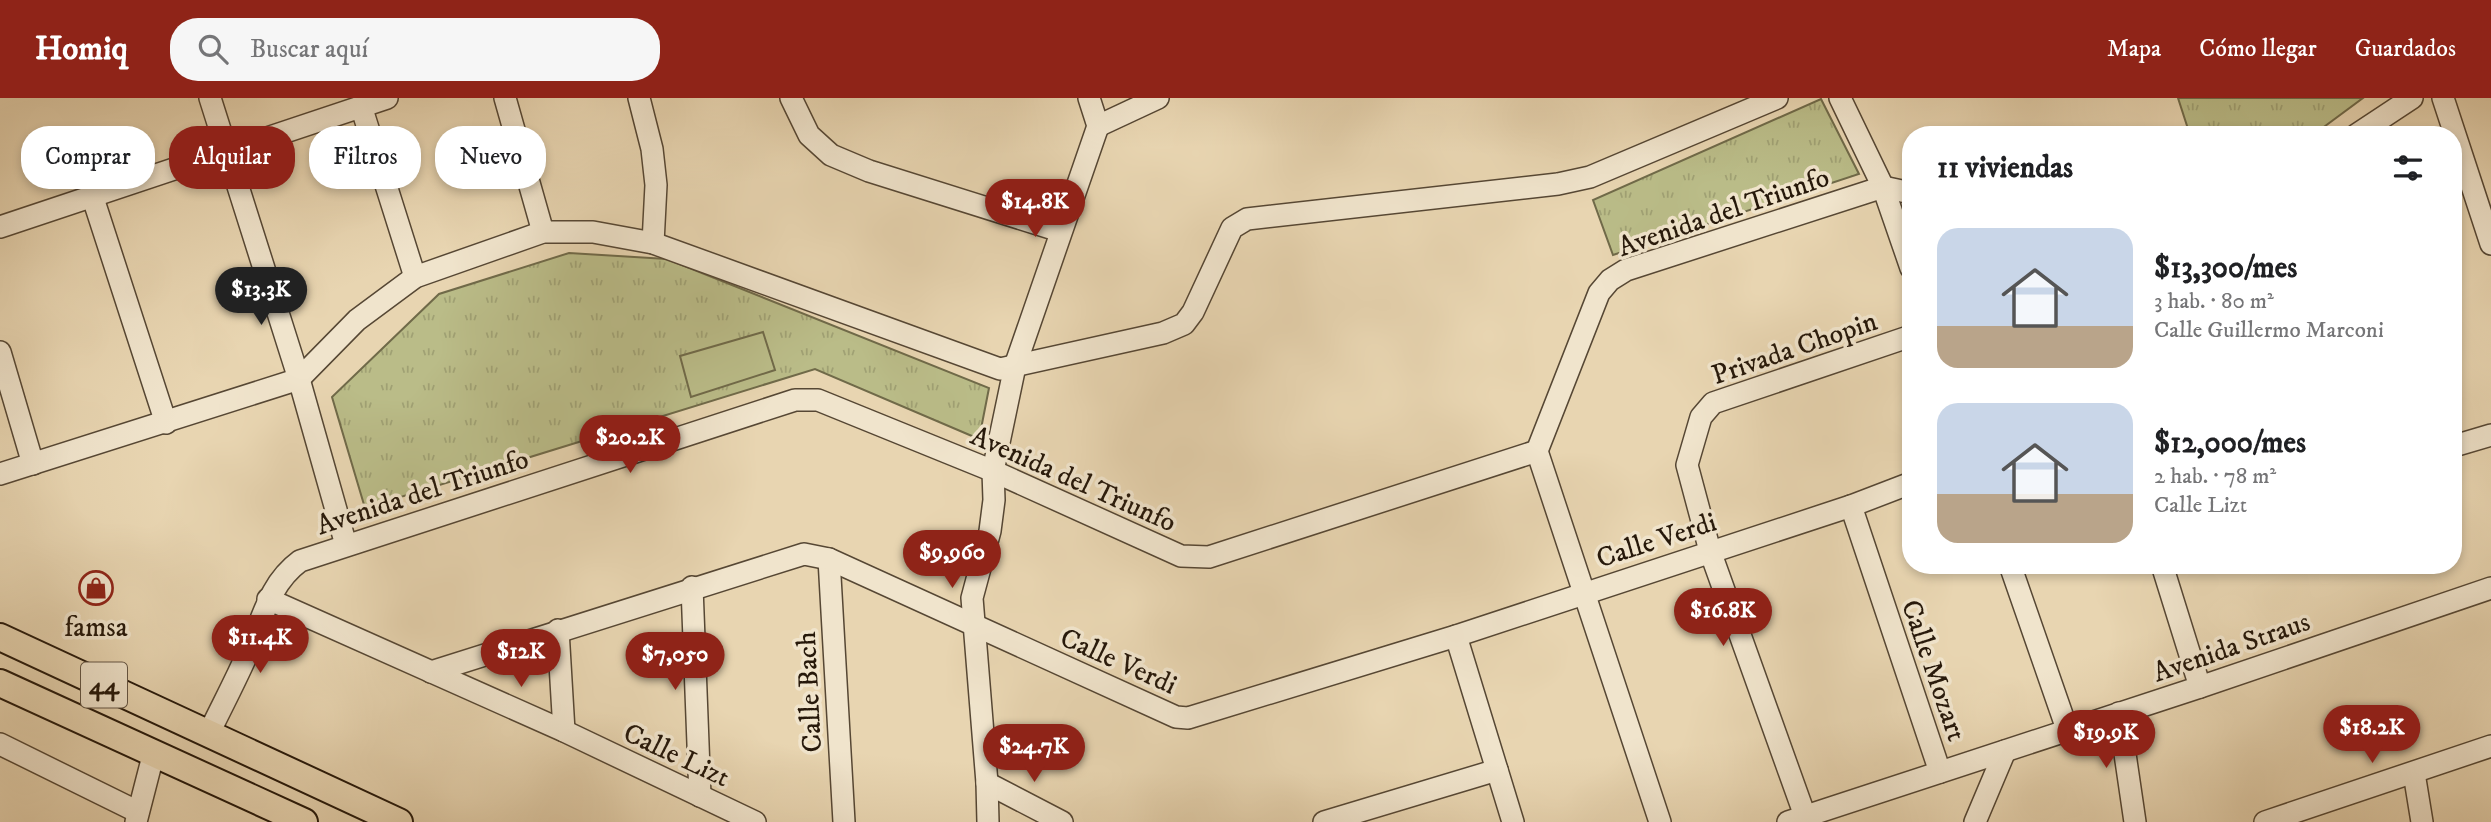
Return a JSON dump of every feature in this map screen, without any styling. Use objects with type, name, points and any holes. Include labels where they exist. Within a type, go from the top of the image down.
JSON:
[{"type":"main road","name":"44","points":[[0,637],[399,822]]},
{"type":"main road","name":"44","points":[[0,683],[304,822]]},
{"type":"main road","points":[[86,721],[104,718],[174,746],[209,733]]},
{"type":"street","points":[[210,98],[220,126]]},
{"type":"street","points":[[295,128],[387,98]]},
{"type":"street","points":[[505,98],[543,232]]},
{"type":"street","points":[[639,98],[652,149],[656,186],[653,243]]},
{"type":"street","points":[[791,98],[808,135],[831,155],[869,171],[1060,231]]},
{"type":"street","points":[[988,822],[972,598],[990,531],[994,500],[993,471],[1015,366],[1098,125],[1088,98]]},
{"type":"street","points":[[1098,125],[1158,98]]},
{"type":"street","points":[[0,474],[299,379],[358,320],[415,277],[543,232],[593,232],[653,243],[1000,369],[1163,333],[1184,324],[1194,312],[1232,228],[1247,219],[1558,184],[1590,177],[1777,98]]},
{"type":"street","points":[[1840,98],[1883,187],[1902,242]]},
{"type":"street","points":[[2370,126],[2412,98]]},
{"type":"street","points":[[2443,98],[2452,126]]},
{"type":"street","points":[[361,106],[415,277]]},
{"type":"street","points":[[2462,156],[2491,244]]},
{"type":"street","points":[[0,227],[169,170]]},
{"type":"street","name":"Avenida del Triunfo","points":[[209,733],[249,649],[268,599],[289,569],[300,561],[795,400],[818,400],[993,471],[1181,556],[1209,557],[1537,451],[1599,293],[1610,280],[1626,270],[1883,187],[1902,191]]},
{"type":"street","points":[[240,189],[299,379],[346,545]]},
{"type":"street","points":[[92,195],[166,423]]},
{"type":"street","name":"Privada Chopin","points":[[1797,819],[1710,551],[1687,465],[1701,417],[1713,404],[1902,339]]},
{"type":"street","points":[[0,352],[33,464]]},
{"type":"street","points":[[2462,444],[2491,435]]},
{"type":"street","points":[[1537,451],[1660,822]]},
{"type":"street","name":"Calle Verdi","points":[[431,672],[692,587],[804,554],[829,559],[1176,717],[1188,719],[1456,636],[1851,506],[1902,486]]},
{"type":"street","name":"Calle Mozart","points":[[1851,506],[1940,772]]},
{"type":"street","name":"Calle Bach","points":[[829,559],[844,822]]},
{"type":"street","points":[[2013,574],[2067,729]]},
{"type":"street","points":[[2165,574],[2200,687]]},
{"type":"street","points":[[692,587],[700,796]]},
{"type":"street","name":"Avenida Straus","points":[[1797,819],[2491,588]]},
{"type":"street","name":"Calle Lizt","points":[[268,599],[565,731],[755,822]]},
{"type":"street","points":[[558,630],[565,731]]},
{"type":"street","points":[[1456,636],[1513,822]]},
{"type":"street","points":[[2119,713],[2135,822]]},
{"type":"street","points":[[0,744],[137,817],[154,752]]},
{"type":"street","points":[[2278,820],[2491,746]]},
{"type":"street","points":[[1980,818],[2005,751]]},
{"type":"street","points":[[1324,822],[1497,769]]},
{"type":"street","points":[[2414,773],[2422,822]]},
{"type":"street","points":[[987,783],[1062,822]]},
{"type":"green space","points":[[2178,98],[2363,98],[2325,126],[2187,126]]},
{"type":"green space","points":[[1821,99],[1859,174],[1613,255],[1593,200]]},
{"type":"green space","points":[[569,253],[667,259],[989,388],[979,439],[815,369],[365,508],[332,397],[439,294]]},
{"type":"green space","points":[[763,332],[775,370],[691,397],[680,356]]},
{"type":"place","name":"famsa","points":[[96,588]]}]
